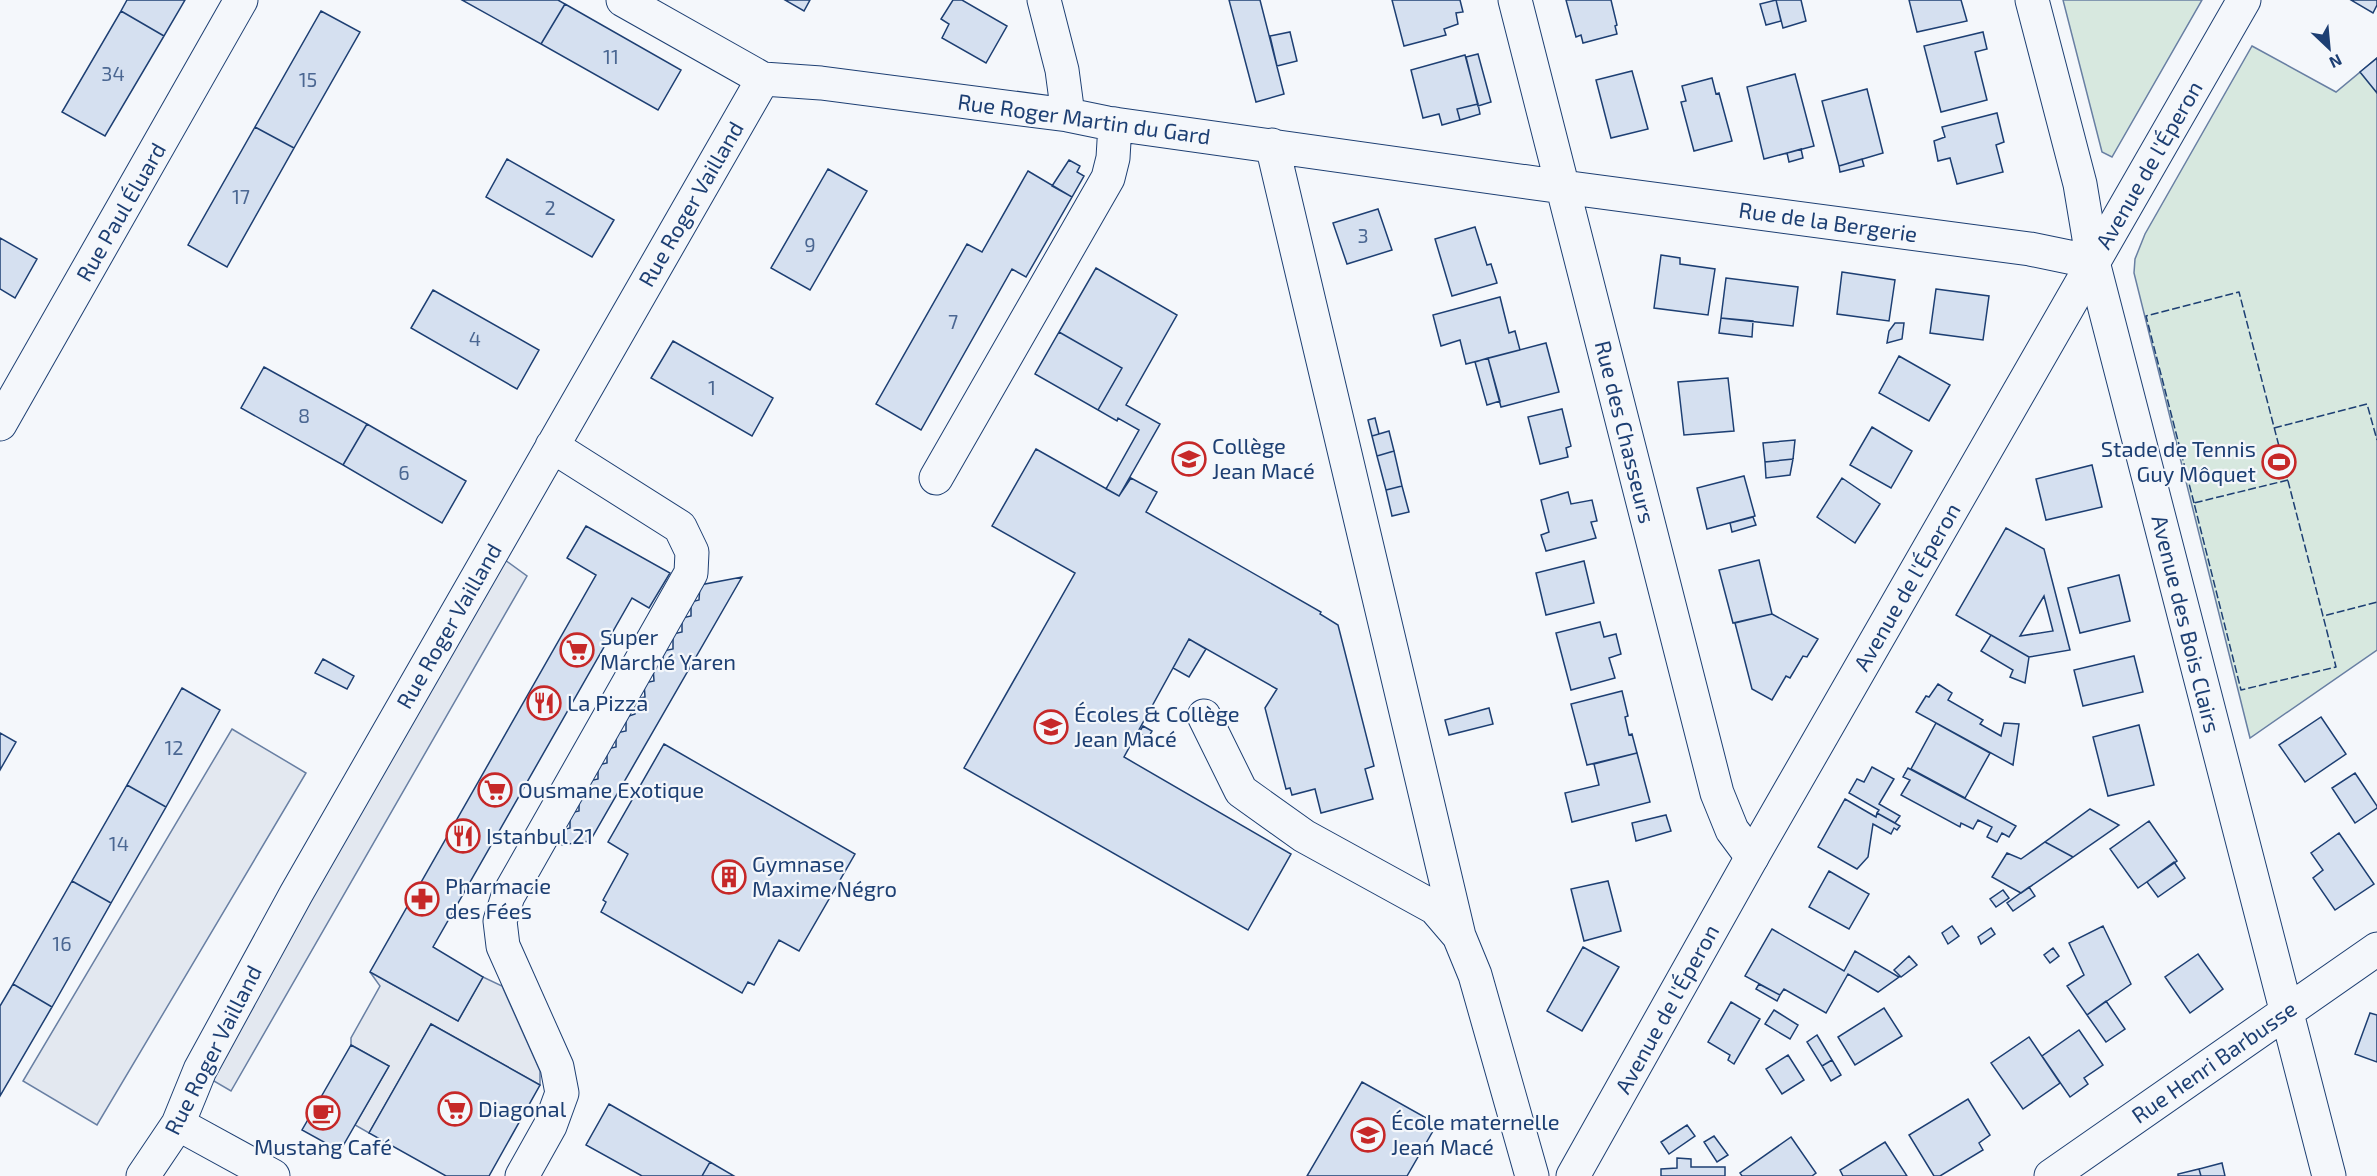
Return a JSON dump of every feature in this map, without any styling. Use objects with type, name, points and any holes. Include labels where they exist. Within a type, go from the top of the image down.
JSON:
[{"type":"street","name":"Rue Paul Éluard","points":[[0,424],[241,0]]},
{"type":"street","name":"Rue Roger Martin du Gard","points":[[623,0],[763,79],[821,83],[1068,115],[1115,124],[1563,187]]},
{"type":"street","points":[[1044,0],[1062,70],[1068,115]]},
{"type":"street","name":"Rue des Chasseurs","points":[[1515,0],[1717,793],[1732,830],[1752,857]]},
{"type":"street","name":"Avenue des Bois Clairs","points":[[2032,0],[2080,184],[2093,262],[2329,1176]]},
{"type":"street","name":"Avenue de l'Éperon","points":[[1574,1176],[1752,857],[2244,0]]},
{"type":"street","name":"Rue Roger Vailland","points":[[143,1176],[178,1124],[200,1070],[285,913],[763,79]]},
{"type":"street","points":[[936,478],[1108,178],[1113,158],[1115,124]]},
{"type":"street","points":[[1272,145],[1459,936],[1475,975],[1532,1176]]},
{"type":"street","name":"Rue de la Bergerie","points":[[1563,187],[2030,249],[2093,262]]},
{"type":"street","points":[[522,1176],[550,1126],[562,1093],[557,1067],[503,946],[500,921],[508,896],[691,573],[692,552],[680,527],[552,446]]},
{"type":"street","points":[[1204,716],[1241,791],[1304,836],[1435,908],[1459,936]]},
{"type":"street","name":"Rue Henri Barbusse","points":[[2051,1176],[2377,949]]},
{"type":"street","points":[[178,1124],[273,1176]]},
{"type":"shaded area","points":[[2063,0],[2202,0],[2112,157],[2102,152]]},
{"type":"shaded area","name":"Stade de Tennis Guy Môquet","points":[[2252,46],[2336,92],[2377,58],[2377,650],[2250,738],[2134,273],[2135,259],[2145,234]]},
{"type":"shaded area","points":[[505,560],[527,576],[231,1091],[207,1077]]},
{"type":"shaded area","points":[[232,729],[306,773],[97,1125],[23,1081]]},
{"type":"shaded area","points":[[370,972],[458,1021],[483,977],[502,986],[540,1071],[540,1085],[431,1024],[369,1133],[355,1125],[389,1066],[351,1045],[351,1038],[380,986]]},
{"type":"building","points":[[127,0],[185,0],[164,36],[121,11]]},
{"type":"building","points":[[462,0],[558,0],[565,4],[541,44]]},
{"type":"building","points":[[785,0],[810,0],[804,11]]},
{"type":"building","points":[[953,0],[962,0],[1007,26],[986,63],[942,38],[949,24],[941,19]]},
{"type":"building","points":[[1229,0],[1260,0],[1284,94],[1256,102]]},
{"type":"building","points":[[1392,0],[1460,0],[1463,12],[1456,13],[1458,24],[1444,29],[1446,35],[1404,46]]},
{"type":"building","points":[[1566,0],[1611,0],[1617,34],[1583,43],[1581,35],[1576,37]]},
{"type":"building","points":[[1776,0],[1801,0],[1806,21],[1783,28]]},
{"type":"building","points":[[1776,0],[1781,21],[1766,25],[1760,4]]},
{"type":"building","points":[[1909,0],[1961,0],[1967,21],[1917,32]]},
{"type":"building","points":[[2351,0],[2377,0],[2377,5],[2373,13]]},
{"type":"building","points":[[565,4],[681,70],[658,110],[541,44]]},
{"type":"building","points":[[121,11],[164,36],[105,136],[62,112]]},
{"type":"building","points":[[321,11],[360,32],[294,148],[255,127]]},
{"type":"building","points":[[1290,32],[1297,61],[1277,66],[1270,36]]},
{"type":"building","points":[[1983,32],[1987,49],[1975,52],[1987,100],[1941,112],[1924,46]]},
{"type":"building","points":[[1478,54],[1491,102],[1478,106],[1466,57]]},
{"type":"building","points":[[1465,55],[1478,104],[1457,109],[1460,120],[1442,125],[1439,114],[1423,118],[1411,70]]},
{"type":"building","points":[[2377,58],[2377,93],[2360,72]]},
{"type":"building","points":[[1632,71],[1648,129],[1611,138],[1596,80]]},
{"type":"building","points":[[1795,74],[1814,146],[1764,159],[1747,87]]},
{"type":"building","points":[[1712,78],[1716,94],[1719,93],[1732,141],[1694,151],[1681,102],[1686,101],[1682,86]]},
{"type":"building","points":[[1867,89],[1883,153],[1839,166],[1822,101]]},
{"type":"building","points":[[1478,104],[1480,114],[1460,120],[1457,109]]},
{"type":"building","points":[[1997,113],[2004,142],[1996,145],[2003,172],[1957,184],[1950,158],[1938,161],[1934,141],[1945,137],[1942,127]]},
{"type":"building","points":[[255,127],[294,148],[227,267],[188,245]]},
{"type":"building","points":[[1801,149],[1803,158],[1789,162],[1787,153]]},
{"type":"building","points":[[507,159],[614,220],[592,257],[486,197]]},
{"type":"building","points":[[1862,159],[1864,166],[1840,172],[1839,166]]},
{"type":"building","points":[[1069,160],[1080,166],[1077,172],[1084,176],[1072,197],[1052,186]]},
{"type":"building","points":[[828,169],[867,191],[810,290],[771,268]]},
{"type":"building","points":[[1028,171],[1072,197],[1026,277],[1012,269],[921,430],[876,404],[967,244],[982,252]]},
{"type":"building","points":[[1378,209],[1392,250],[1347,264],[1333,223]]},
{"type":"building","points":[[1475,227],[1487,265],[1491,264],[1497,283],[1452,296],[1435,239]]},
{"type":"building","points":[[0,238],[37,259],[15,298],[0,289]]},
{"type":"building","points":[[1661,255],[1680,258],[1680,264],[1715,269],[1708,315],[1654,308]]},
{"type":"building","points":[[1096,268],[1177,315],[1126,405],[1160,424],[1119,496],[1106,489],[1139,430],[1098,410],[1122,368],[1059,332]]},
{"type":"building","points":[[1842,272],[1895,280],[1889,321],[1837,314]]},
{"type":"building","points":[[1726,278],[1798,287],[1793,326],[1721,318]]},
{"type":"building","points":[[1936,289],[1989,296],[1983,340],[1930,333]]},
{"type":"building","points":[[433,290],[539,350],[517,389],[411,328]]},
{"type":"building","points":[[1500,297],[1509,333],[1515,331],[1520,350],[1466,364],[1460,340],[1441,346],[1433,315]]},
{"type":"building","points":[[1721,318],[1753,321],[1752,337],[1719,333]]},
{"type":"building","points":[[1895,323],[1904,323],[1902,339],[1887,343],[1889,331]]},
{"type":"building","points":[[1059,332],[1122,368],[1098,410],[1035,374]]},
{"type":"building","points":[[673,341],[773,398],[752,436],[651,378]]},
{"type":"building","points":[[1546,343],[1559,392],[1501,407],[1488,358]]},
{"type":"building","points":[[1899,356],[1950,385],[1929,421],[1879,393]]},
{"type":"building","points":[[1488,358],[1500,401],[1487,405],[1475,362]]},
{"type":"building","points":[[264,367],[367,424],[343,465],[241,408]]},
{"type":"building","points":[[1728,378],[1734,431],[1684,435],[1678,382]]},
{"type":"building","points":[[1562,409],[1571,446],[1566,448],[1568,457],[1540,464],[1528,417]]},
{"type":"building","points":[[1375,418],[1379,434],[1372,436],[1368,420]]},
{"type":"building","points":[[367,424],[466,481],[442,523],[343,465]]},
{"type":"building","points":[[1872,427],[1912,451],[1891,488],[1850,465]]},
{"type":"building","points":[[1389,431],[1394,451],[1377,456],[1372,436]]},
{"type":"building","points":[[1795,440],[1793,459],[1765,462],[1763,443]]},
{"type":"building","name":"Collège Jean Macé","points":[[1036,449],[1119,496],[1131,478],[1157,492],[1146,512],[1321,612],[1320,614],[1338,625],[1374,766],[1365,769],[1373,799],[1321,813],[1315,789],[1292,795],[1290,788],[1286,789],[1265,708],[1277,689],[1189,639],[1124,757],[1291,854],[1248,930],[964,768],[1075,573],[992,526]]},
{"type":"building","points":[[1394,451],[1402,486],[1386,490],[1377,456]]},
{"type":"building","points":[[1793,459],[1790,475],[1766,478],[1765,462]]},
{"type":"building","points":[[2092,465],[2102,507],[2046,520],[2036,479]]},
{"type":"building","points":[[1744,476],[1755,516],[1707,529],[1697,488]]},
{"type":"building","points":[[1842,478],[1880,504],[1855,543],[1817,517]]},
{"type":"building","points":[[1402,486],[1409,512],[1392,516],[1386,490]]},
{"type":"building","points":[[1568,492],[1571,504],[1592,500],[1597,521],[1591,522],[1596,538],[1546,551],[1541,535],[1549,532],[1541,500]]},
{"type":"building","points":[[1753,517],[1756,525],[1732,532],[1730,523]]},
{"type":"building","points":[[586,526],[670,573],[649,608],[632,598],[433,947],[483,977],[458,1021],[370,972],[596,575],[567,558]]},
{"type":"building","points":[[2006,528],[2044,549],[2070,650],[2029,657],[1956,615]],"holes":[[[2044,596],[2053,631],[2020,636]]]},
{"type":"building","points":[[1759,560],[1772,614],[1733,623],[1719,570]]},
{"type":"building","points":[[1584,561],[1594,603],[1546,615],[1536,573]]},
{"type":"building","points":[[2119,575],[2130,621],[2080,633],[2068,588]]},
{"type":"building","points":[[742,577],[590,841],[561,845],[562,830],[570,828],[570,813],[579,811],[579,797],[588,794],[589,781],[598,779],[598,765],[607,763],[607,749],[616,747],[616,733],[626,731],[626,717],[635,714],[635,699],[645,697],[644,683],[654,681],[653,667],[663,665],[663,651],[673,649],[673,634],[682,632],[682,618],[691,616],[691,602],[699,600],[700,585]]},
{"type":"building","points":[[1772,614],[1818,639],[1807,657],[1803,656],[1790,678],[1786,676],[1772,700],[1752,689],[1735,623]]},
{"type":"building","points":[[1600,622],[1604,637],[1616,634],[1621,654],[1609,658],[1615,678],[1571,690],[1556,633]]},
{"type":"building","points":[[1991,635],[2029,657],[2025,683],[2010,677],[2013,670],[1981,651]]},
{"type":"building","points":[[1189,639],[1206,649],[1189,677],[1173,668]]},
{"type":"building","points":[[2134,656],[2143,692],[2083,706],[2074,670]]},
{"type":"building","points":[[323,659],[354,676],[347,689],[315,673]]},
{"type":"building","points":[[1938,684],[1952,693],[1948,700],[1983,720],[1980,724],[2001,736],[2004,723],[2019,724],[2013,765],[1916,712],[1926,696],[1929,697]]},
{"type":"building","points":[[182,688],[220,710],[166,807],[127,785]]},
{"type":"building","points":[[1622,691],[1628,716],[1625,717],[1629,735],[1632,734],[1637,753],[1587,765],[1571,704]]},
{"type":"building","points":[[1489,708],[1493,724],[1449,735],[1445,720]]},
{"type":"building","points":[[2321,717],[2346,754],[2305,782],[2279,745]]},
{"type":"building","points":[[1936,723],[1990,753],[1965,798],[1911,769]]},
{"type":"building","points":[[2139,725],[2154,785],[2108,796],[2093,737]]},
{"type":"building","points":[[1143,726],[1152,731],[1148,738],[1139,733]]},
{"type":"building","points":[[0,733],[16,742],[0,770]]},
{"type":"building","name":"Gymnase Maxime Négro","points":[[664,744],[855,854],[799,951],[779,940],[754,985],[748,982],[742,993],[601,912],[606,902],[603,900],[628,854],[608,842]]},
{"type":"building","points":[[1637,753],[1650,802],[1572,822],[1565,793],[1599,785],[1594,764]]},
{"type":"building","points":[[1872,767],[1894,779],[1879,804],[1900,816],[1895,823],[1877,813],[1879,810],[1849,793],[1857,779],[1864,782]]},
{"type":"building","points":[[1908,768],[2016,826],[2009,837],[2002,833],[1997,842],[1987,837],[1992,827],[1978,820],[1973,829],[1961,823],[1960,827],[1901,795],[1910,780],[1903,777]]},
{"type":"building","points":[[2355,773],[2377,808],[2355,823],[2332,788]]},
{"type":"building","points":[[127,785],[166,807],[111,903],[72,881]]},
{"type":"building","points":[[1845,799],[1876,817],[1877,813],[1900,826],[1897,830],[1894,828],[1891,834],[1873,824],[1868,857],[1857,869],[1818,847]]},
{"type":"building","points":[[2090,809],[2119,825],[2073,857],[2045,842]]},
{"type":"building","points":[[1666,815],[1671,831],[1636,841],[1632,823]]},
{"type":"building","points":[[2149,821],[2177,861],[2138,888],[2110,849]]},
{"type":"building","points":[[2339,833],[2374,884],[2335,910],[2313,878],[2323,870],[2311,853]]},
{"type":"building","points":[[2045,842],[2073,857],[2021,893],[1992,877],[2007,853],[2021,859]]},
{"type":"building","points":[[2174,862],[2185,878],[2158,897],[2147,882]]},
{"type":"building","points":[[1829,871],[1869,894],[1849,929],[1809,907]]},
{"type":"building","points":[[72,881],[111,903],[52,1007],[13,984]]},
{"type":"building","points":[[1608,881],[1621,931],[1584,941],[1571,889]]},
{"type":"building","points":[[2029,887],[2035,896],[2013,911],[2007,903]]},
{"type":"building","points":[[2003,890],[2009,898],[1996,907],[1990,899]]},
{"type":"building","points":[[1952,926],[1959,936],[1948,944],[1942,933]]},
{"type":"building","points":[[2103,926],[2131,984],[2087,1015],[2067,986],[2084,975],[2069,943]]},
{"type":"building","points":[[1991,928],[1995,934],[1981,944],[1978,937]]},
{"type":"building","points":[[1772,929],[1844,971],[1855,951],[1899,977],[1878,992],[1848,974],[1826,1013],[1784,989],[1780,995],[1745,976]]},
{"type":"building","points":[[1583,947],[1619,967],[1582,1031],[1547,1011]]},
{"type":"building","points":[[2053,948],[2059,956],[2050,963],[2044,955]]},
{"type":"building","points":[[2198,954],[2223,989],[2190,1013],[2165,977]]},
{"type":"building","points":[[1909,956],[1917,965],[1901,977],[1894,970]]},
{"type":"building","points":[[13,984],[52,1007],[0,1096],[0,1006]]},
{"type":"building","points":[[1759,984],[1780,995],[1777,1001],[1756,989]]},
{"type":"building","points":[[2106,1001],[2125,1029],[2106,1042],[2087,1015]]},
{"type":"building","points":[[1731,1002],[1760,1019],[1734,1064],[1728,1060],[1730,1055],[1708,1042]]},
{"type":"building","points":[[1884,1008],[1902,1036],[1855,1065],[1838,1037]]},
{"type":"building","points":[[1774,1010],[1798,1025],[1790,1039],[1765,1024]]},
{"type":"building","points":[[2370,1013],[2377,1015],[2377,1062],[2355,1054]]},
{"type":"building","name":"Diagonal","points":[[431,1024],[540,1085],[489,1176],[446,1176],[369,1133]]},
{"type":"building","points":[[2079,1030],[2103,1065],[2084,1078],[2088,1084],[2070,1097],[2042,1056]]},
{"type":"building","points":[[1817,1035],[1832,1060],[1822,1066],[1807,1042]]},
{"type":"building","points":[[2029,1037],[2060,1083],[2023,1109],[1991,1063]]},
{"type":"building","points":[[351,1045],[389,1066],[340,1151],[302,1130]]},
{"type":"building","points":[[1788,1055],[1804,1080],[1782,1094],[1766,1069]]},
{"type":"building","points":[[1832,1060],[1841,1075],[1831,1081],[1822,1066]]},
{"type":"building","points":[[1362,1082],[1437,1124],[1407,1176],[1307,1176]]},
{"type":"building","points":[[1968,1099],[1990,1135],[1979,1143],[1983,1150],[1940,1176],[1934,1176],[1909,1135]]},
{"type":"building","points":[[609,1104],[710,1162],[702,1176],[642,1176],[586,1145]]},
{"type":"building","points":[[1687,1125],[1695,1136],[1669,1154],[1661,1142]]},
{"type":"building","points":[[1714,1136],[1728,1155],[1717,1162],[1704,1142]]},
{"type":"building","points":[[1791,1137],[1816,1173],[1812,1176],[1742,1176],[1740,1173]]},
{"type":"building","points":[[1885,1142],[1907,1176],[1843,1176],[1840,1170]]},
{"type":"building","points":[[1677,1158],[1691,1159],[1691,1167],[1725,1167],[1725,1176],[1661,1176],[1661,1169],[1677,1168]]},
{"type":"building","points":[[710,1162],[734,1176],[702,1176]]},
{"type":"building","points":[[2222,1163],[2225,1176],[2201,1176],[2199,1169]]},
{"type":"building","points":[[2199,1169],[2201,1176],[2178,1176],[2178,1174]]},
{"type":"fence","points":[[2194,503],[2146,316],[2239,292],[2323,616],[2377,602]]},
{"type":"fence","points":[[2274,428],[2367,404],[2377,440]]},
{"type":"fence","points":[[2288,480],[2194,503],[2241,690],[2336,667],[2323,616]]},
{"type":"place","name":"Collège Jean Macé","points":[[1189,459]]},
{"type":"place","name":"Stade de Tennis Guy Môquet","points":[[2279,462]]},
{"type":"place","name":"Super Marché Yaren","points":[[577,650]]},
{"type":"place","name":"La Pizza","points":[[544,703]]},
{"type":"place","name":"Écoles & Collège Jean Macé","points":[[1051,727]]},
{"type":"place","name":"Ousmane Exotique","points":[[495,790]]},
{"type":"place","name":"Istanbul 21","points":[[463,836]]},
{"type":"place","name":"Gymnase Maxime Négro","points":[[729,877]]},
{"type":"place","name":"Pharmacie des Fées","points":[[422,899]]},
{"type":"place","name":"Diagonal","points":[[455,1109]]},
{"type":"place","name":"Mustang Café","points":[[323,1113]]},
{"type":"place","name":"École maternelle Jean Macé","points":[[1368,1135]]}]
